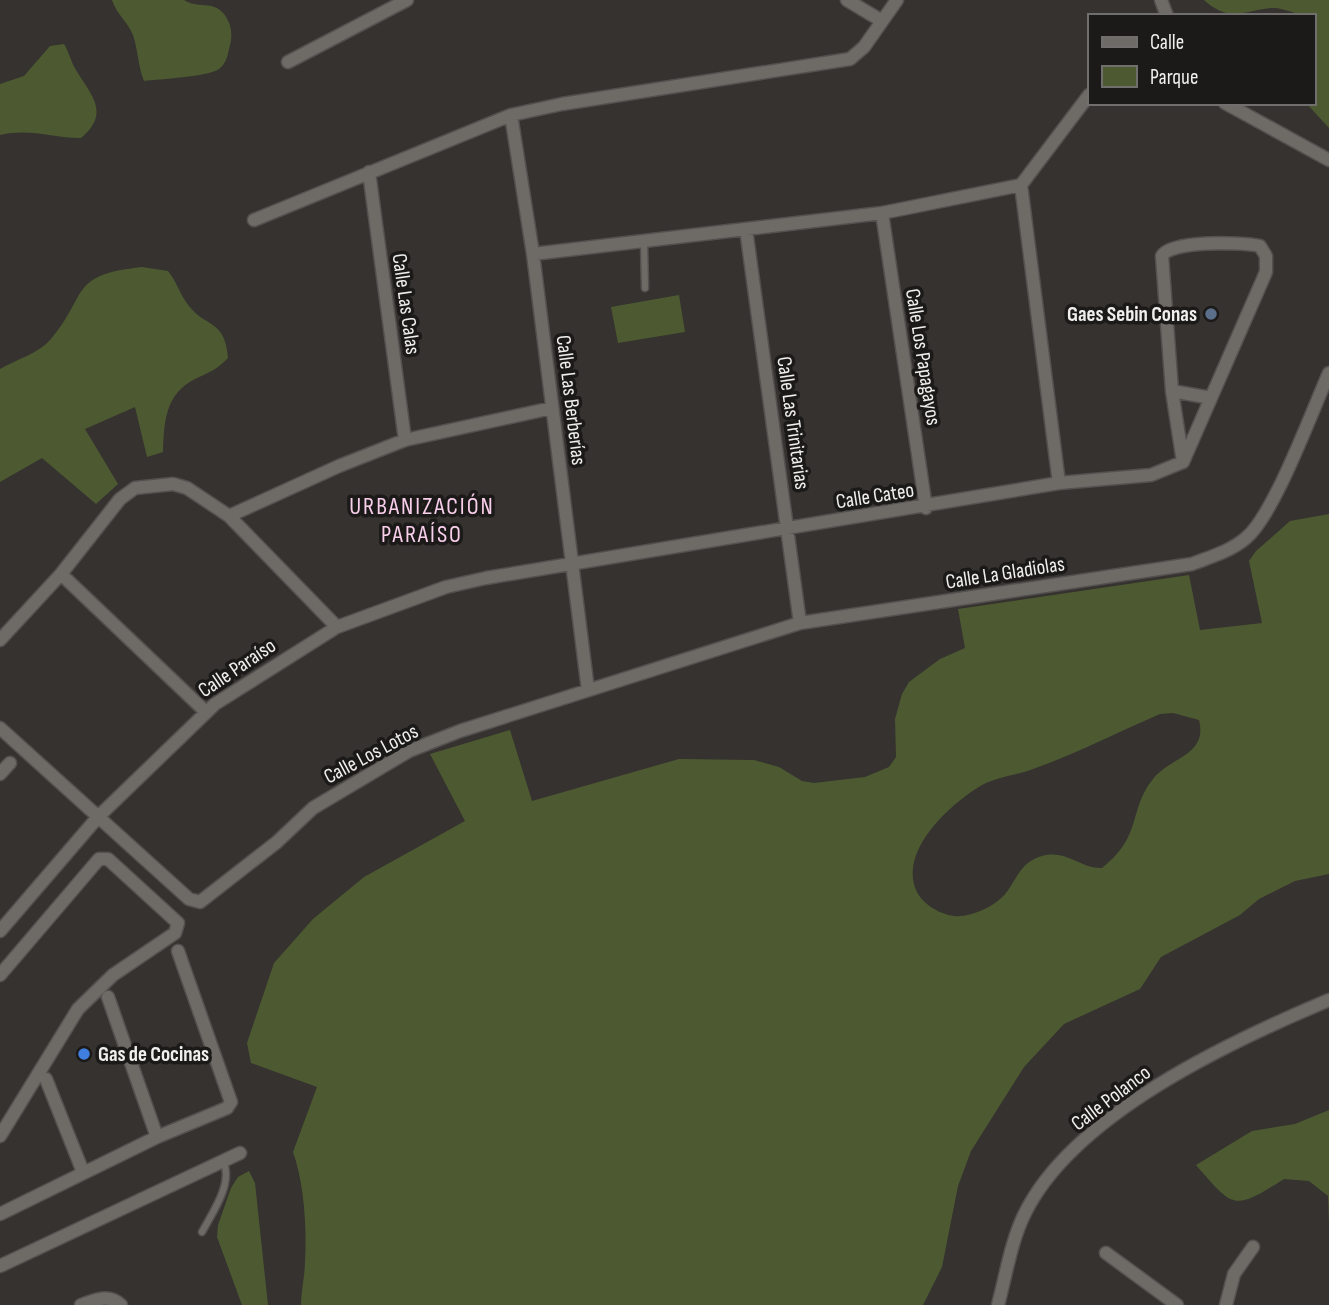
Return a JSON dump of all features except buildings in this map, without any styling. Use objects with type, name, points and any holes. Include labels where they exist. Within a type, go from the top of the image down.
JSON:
[{"type":"street","points":[[288,62],[407,0]]},
{"type":"street","points":[[847,0],[882,21]]},
{"type":"street","points":[[254,220],[510,115],[562,104],[850,59],[864,47],[897,0]]},
{"type":"street","points":[[533,254],[881,212],[1021,186],[1088,96]]},
{"type":"street","points":[[1229,105],[1329,160]]},
{"type":"street","name":"Calle Las Berberías","points":[[510,115],[533,254],[588,690]]},
{"type":"street","name":"Calle Las Calas","points":[[369,172],[405,440]]},
{"type":"street","points":[[1021,186],[1059,483]]},
{"type":"street","name":"Calle Los Papagayos","points":[[881,212],[926,508]]},
{"type":"street","name":"Calle Las Trinitarias","points":[[746,229],[800,623]]},
{"type":"street","points":[[1247,243],[1260,246],[1266,256],[1266,272],[1183,462],[1172,391],[1160,264],[1164,250],[1174,246],[1247,243]]},
{"type":"street","name":"Calle La Gladiolas","points":[[588,690],[800,623],[1192,564],[1218,554],[1245,538],[1264,518],[1329,373]]},
{"type":"street","points":[[1172,391],[1211,398]]},
{"type":"street","points":[[229,516],[339,466],[405,440],[552,408]]},
{"type":"street","name":"Calle Cateo","points":[[572,563],[926,508],[1059,483],[1151,475],[1183,462]]},
{"type":"street","points":[[0,640],[61,574],[120,499],[135,488],[173,484],[229,516],[337,627]]},
{"type":"street","name":"Calle Paraíso","points":[[0,931],[98,817],[206,712],[337,627],[446,587],[572,563]]},
{"type":"street","points":[[61,574],[206,712]]},
{"type":"street","name":"Calle Los Lotos","points":[[98,817],[189,899],[200,902],[277,842],[313,808],[409,751],[588,690]]},
{"type":"street","points":[[0,728],[98,817]]},
{"type":"street","points":[[0,774],[10,763]]},
{"type":"street","points":[[0,975],[99,859],[108,859],[178,923],[175,933],[113,975],[78,1009],[0,1136]]},
{"type":"street","points":[[0,1214],[157,1137],[227,1108],[231,1102],[178,951]]},
{"type":"street","points":[[108,998],[157,1137]]},
{"type":"street","name":"Calle Polanco","points":[[998,1305],[1024,1214],[1066,1156],[1115,1115],[1189,1067],[1329,1000]]},
{"type":"street","points":[[46,1079],[83,1172]]},
{"type":"street","points":[[0,1266],[240,1153]]},
{"type":"street","points":[[1226,1305],[1234,1274],[1253,1247]]},
{"type":"street","points":[[1105,1253],[1177,1305]]},
{"type":"street","points":[[81,1305],[104,1298],[113,1298],[121,1305]]},
{"type":"lane","points":[[644,239],[645,288]]},
{"type":"lane","points":[[202,1232],[222,1191],[226,1167],[223,1161]]},
{"type":"green space","points":[[112,0],[184,0],[220,10],[231,29],[228,55],[222,67],[204,74],[144,81],[133,35]]},
{"type":"green space","points":[[1204,0],[1329,0],[1329,128],[1308,105],[1315,105],[1315,14],[1297,14],[1276,8],[1236,14],[1213,7]]},
{"type":"green space","points":[[64,44],[95,104],[97,112],[90,129],[81,138],[31,133],[0,135],[0,84],[24,76],[50,46]]},
{"type":"green space","points":[[142,267],[168,271],[195,313],[219,330],[228,358],[177,393],[168,410],[163,452],[147,457],[135,407],[85,429],[118,484],[96,504],[42,458],[0,482],[0,369],[46,344],[91,281],[102,275]]},
{"type":"green space","points":[[679,295],[685,332],[618,343],[611,307]]},
{"type":"green space","points":[[1329,514],[1329,874],[1295,881],[1259,899],[1240,915],[1161,957],[1140,989],[1064,1024],[1024,1067],[971,1151],[958,1186],[942,1267],[923,1305],[301,1305],[306,1248],[305,1220],[300,1177],[293,1152],[317,1087],[251,1063],[247,1043],[274,963],[313,919],[364,877],[465,821],[430,754],[510,730],[532,801],[679,759],[754,760],[779,767],[802,781],[814,783],[865,777],[889,767],[896,757],[895,719],[902,694],[909,682],[940,659],[965,648],[958,609],[1189,575],[1200,630],[1262,623],[1249,561],[1256,551],[1290,521]],"holes":[[[1173,713],[1199,720],[1200,732],[1193,749],[1153,779],[1140,801],[1124,845],[1102,868],[1087,866],[1059,855],[1035,858],[1025,866],[1006,893],[996,902],[975,913],[960,916],[937,911],[919,895],[913,875],[921,844],[931,829],[956,803],[982,785],[1049,763],[1160,714]]]},
{"type":"green space","points":[[1329,1110],[1329,1223],[1328,1196],[1309,1181],[1284,1179],[1254,1196],[1236,1200],[1219,1190],[1196,1165],[1252,1131],[1295,1124]]},
{"type":"green space","points":[[249,1171],[255,1183],[268,1305],[242,1305],[217,1237],[218,1225],[231,1188],[238,1177]]},
{"type":"place","name":"Gaes Sebin Conas","points":[[1211,314]]},
{"type":"place","name":"Gas de Cocinas","points":[[84,1054]]},
{"type":"district","name":"URBANIZACIÓN PARAÍSO","points":[[422,520]]}]
